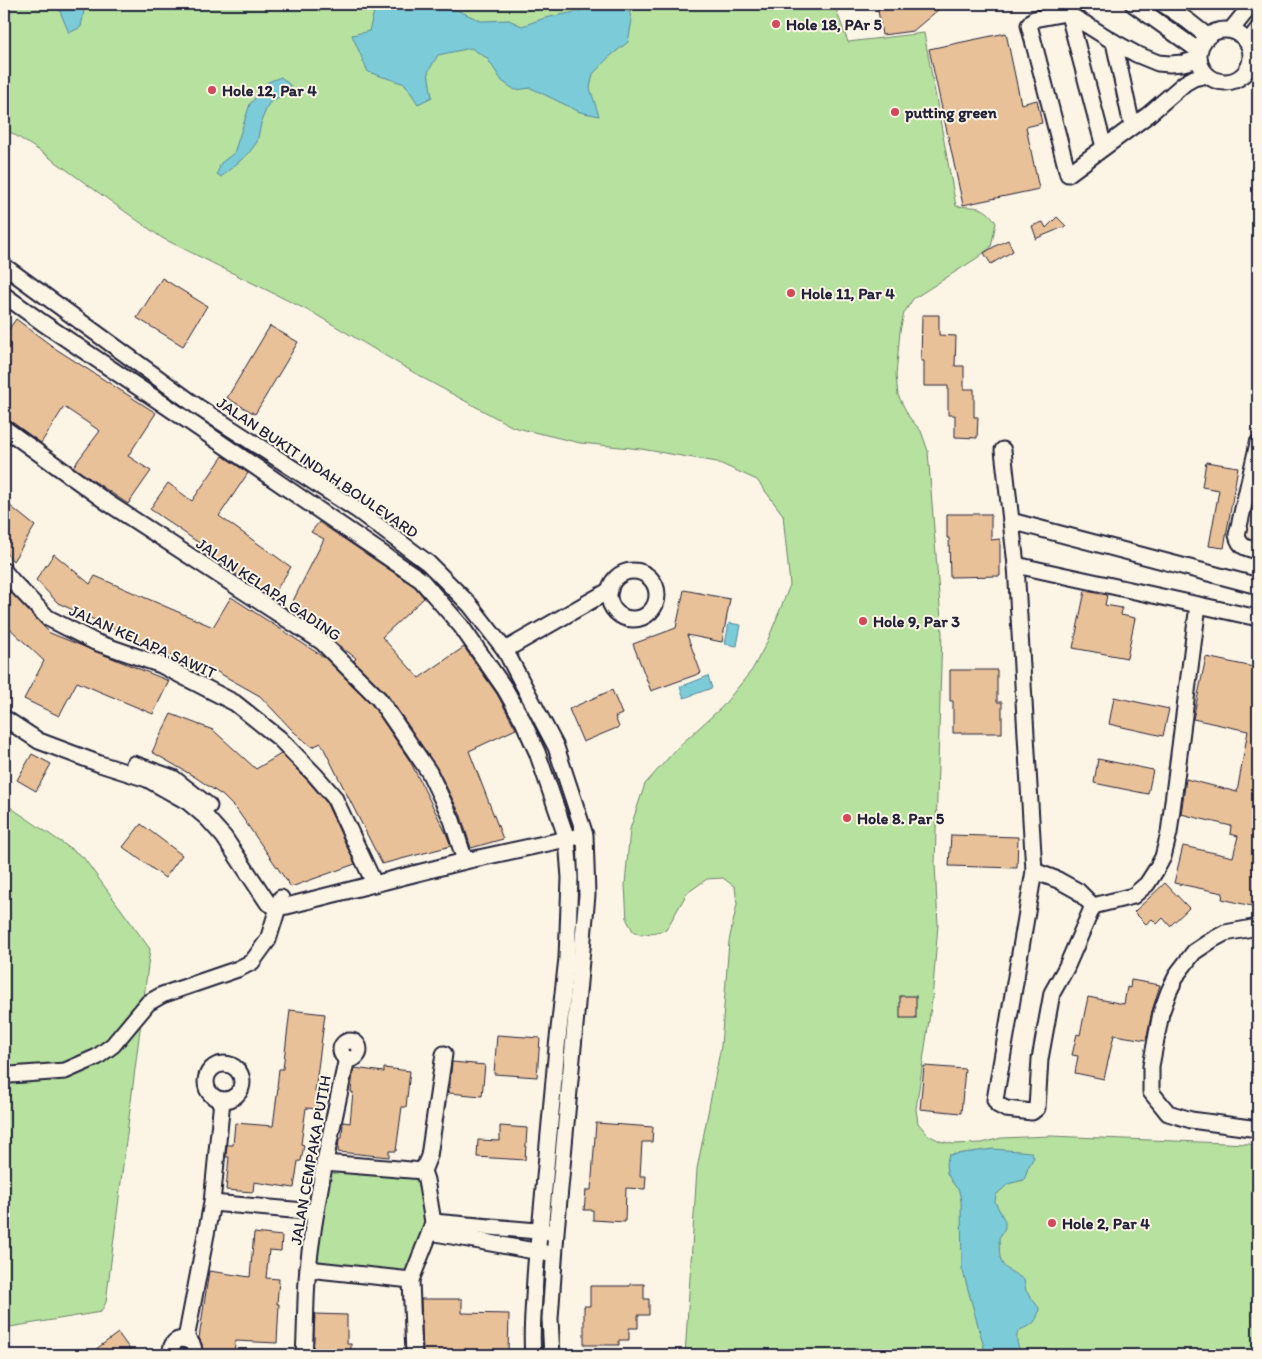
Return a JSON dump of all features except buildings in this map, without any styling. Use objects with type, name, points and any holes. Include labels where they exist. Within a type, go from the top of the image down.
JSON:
[{"type":"street","points":[[1133,4],[1199,55]]},
{"type":"street","points":[[1163,4],[1207,36]]},
{"type":"street","points":[[1231,30],[1252,4]]},
{"type":"street","points":[[1199,55],[1170,64],[1158,63],[1136,54],[1069,15],[1062,13],[1034,19],[1029,25],[1068,174],[1148,114],[1185,83],[1194,78],[1207,76]]},
{"type":"street","points":[[1069,15],[1104,147]]},
{"type":"street","points":[[1248,42],[1258,29]]},
{"type":"street","points":[[1223,30],[1231,30],[1238,33],[1248,42],[1251,50],[1250,66],[1238,79],[1230,82],[1214,80],[1207,76],[1201,68],[1199,55],[1202,43],[1207,36],[1223,30]]},
{"type":"street","points":[[1114,42],[1132,126]]},
{"type":"street","name":"JALAN BUKIT INDAH BOULEVARD","points":[[4,266],[198,407],[357,510],[428,563],[470,605],[505,650],[556,748],[585,835],[586,895],[556,1232],[550,1319],[552,1355]]},
{"type":"street","points":[[4,295],[421,580],[461,626],[505,689],[523,721],[537,752],[567,839],[570,878],[567,958],[540,1231],[536,1252],[533,1355]]},
{"type":"street","points":[[187,420],[198,407]]},
{"type":"street","name":"JALAN KELAPA GADING","points":[[4,428],[108,503],[322,642],[379,699],[429,772],[452,820],[465,862]]},
{"type":"street","points":[[1258,443],[1238,535],[1242,546],[1258,551]]},
{"type":"street","points":[[1003,450],[1016,565],[1034,871],[995,1100],[998,1105],[1032,1112],[1037,1108],[1040,1059],[1052,993],[1066,968],[1093,906]]},
{"type":"street","points":[[1011,521],[1258,586]]},
{"type":"street","points":[[1016,565],[1258,618]]},
{"type":"street","name":"JALAN KELAPA SAWIT","points":[[4,571],[48,618],[95,642],[161,665],[211,690],[235,703],[279,738],[334,797],[374,883]]},
{"type":"street","points":[[505,650],[610,590]]},
{"type":"street","points":[[1093,906],[1133,896],[1147,884],[1162,857],[1169,833],[1198,605]]},
{"type":"street","points":[[4,706],[44,731],[173,778],[214,810],[232,831],[280,902]]},
{"type":"street","points":[[4,718],[39,740],[100,764],[148,779],[188,802],[207,818],[224,837],[268,903],[297,902],[585,835]]},
{"type":"street","points":[[1034,871],[1058,880],[1078,891],[1093,906]]},
{"type":"street","points":[[4,1074],[65,1071],[97,1058],[112,1045],[148,1003],[162,995],[238,969],[252,962],[268,940],[280,902]]},
{"type":"street","points":[[1258,927],[1225,933],[1194,952],[1178,973],[1169,991],[1161,1013],[1150,1066],[1151,1092],[1168,1113],[1191,1120],[1258,1129]]},
{"type":"street","points":[[414,1355],[411,1280],[432,1227],[426,1180],[423,1171],[429,1156],[444,1054]]},
{"type":"street","name":"JALAN CEMPAKA PUTIH","points":[[304,1355],[308,1269],[316,1212],[324,1163],[347,1058]]},
{"type":"street","points":[[186,1339],[212,1203],[222,1100]]},
{"type":"street","points":[[324,1163],[423,1171]]},
{"type":"street","points":[[212,1203],[316,1212]]},
{"type":"street","points":[[432,1227],[556,1232]]},
{"type":"street","points":[[432,1227],[536,1252],[555,1254]]},
{"type":"street","points":[[308,1269],[411,1280]]},
{"type":"street","points":[[172,1355],[171,1348],[175,1342],[182,1339],[186,1339],[194,1347],[192,1355]]},
{"type":"shaded area","points":[[1258,459],[1258,552],[1238,547]]},
{"type":"green space","points":[[4,4],[834,4],[848,42],[924,33],[956,206],[974,207],[984,210],[996,223],[991,247],[913,299],[904,313],[900,331],[896,376],[898,395],[909,417],[921,431],[928,451],[942,633],[935,864],[938,925],[932,1000],[916,1109],[918,1123],[928,1135],[940,1141],[953,1144],[982,1143],[1001,1138],[1050,1136],[1250,1144],[1258,1147],[1258,1355],[685,1355],[697,1169],[721,1046],[729,941],[737,904],[735,887],[723,878],[707,879],[687,893],[666,930],[641,935],[633,931],[627,920],[625,885],[630,829],[645,784],[679,746],[722,707],[752,670],[767,642],[790,585],[783,515],[757,480],[717,462],[641,449],[580,443],[513,427],[423,378],[315,314],[162,238],[46,155],[4,128]]},
{"type":"green space","points":[[4,803],[83,857],[150,949],[106,1302],[101,1312],[4,1328]]},
{"type":"green space","points":[[325,1163],[432,1178],[429,1222],[410,1277],[309,1268]]},
{"type":"water","points":[[57,4],[82,4],[84,11],[81,27],[69,33]]},
{"type":"water","points":[[376,4],[444,4],[481,21],[509,20],[522,26],[545,18],[604,4],[626,4],[632,20],[628,42],[608,58],[593,74],[590,88],[599,116],[580,112],[531,88],[515,90],[502,81],[487,58],[471,48],[438,55],[428,72],[432,97],[418,104],[405,84],[368,72],[352,35],[369,31]]},
{"type":"water","points":[[281,77],[291,86],[281,96],[269,103],[262,119],[257,142],[248,154],[221,177],[217,174],[221,163],[234,153],[250,104],[268,82]]},
{"type":"water","points":[[729,623],[741,625],[737,646],[725,644]]},
{"type":"water","points":[[708,676],[712,688],[684,698],[680,687]]},
{"type":"water","points":[[993,1149],[1031,1152],[1034,1157],[1024,1180],[1008,1184],[996,1195],[995,1202],[1005,1221],[1005,1228],[999,1238],[1001,1261],[1006,1268],[1024,1280],[1026,1291],[1039,1308],[1035,1321],[1018,1332],[1017,1342],[1021,1355],[982,1355],[984,1347],[962,1268],[961,1201],[959,1191],[947,1173],[946,1163],[949,1155]]},
{"type":"place","name":"Hole 18, PAr 5","points":[[776,24]]},
{"type":"place","name":"Hole 12, Par 4","points":[[212,90]]},
{"type":"place","name":"putting green","points":[[895,112]]},
{"type":"place","name":"Hole 11, Par 4","points":[[791,293]]},
{"type":"place","name":"Hole 9, Par 3","points":[[863,621]]},
{"type":"place","name":"Hole 8. Par 5","points":[[847,818]]},
{"type":"place","name":"Hole 2, Par 4","points":[[1052,1223]]}]
